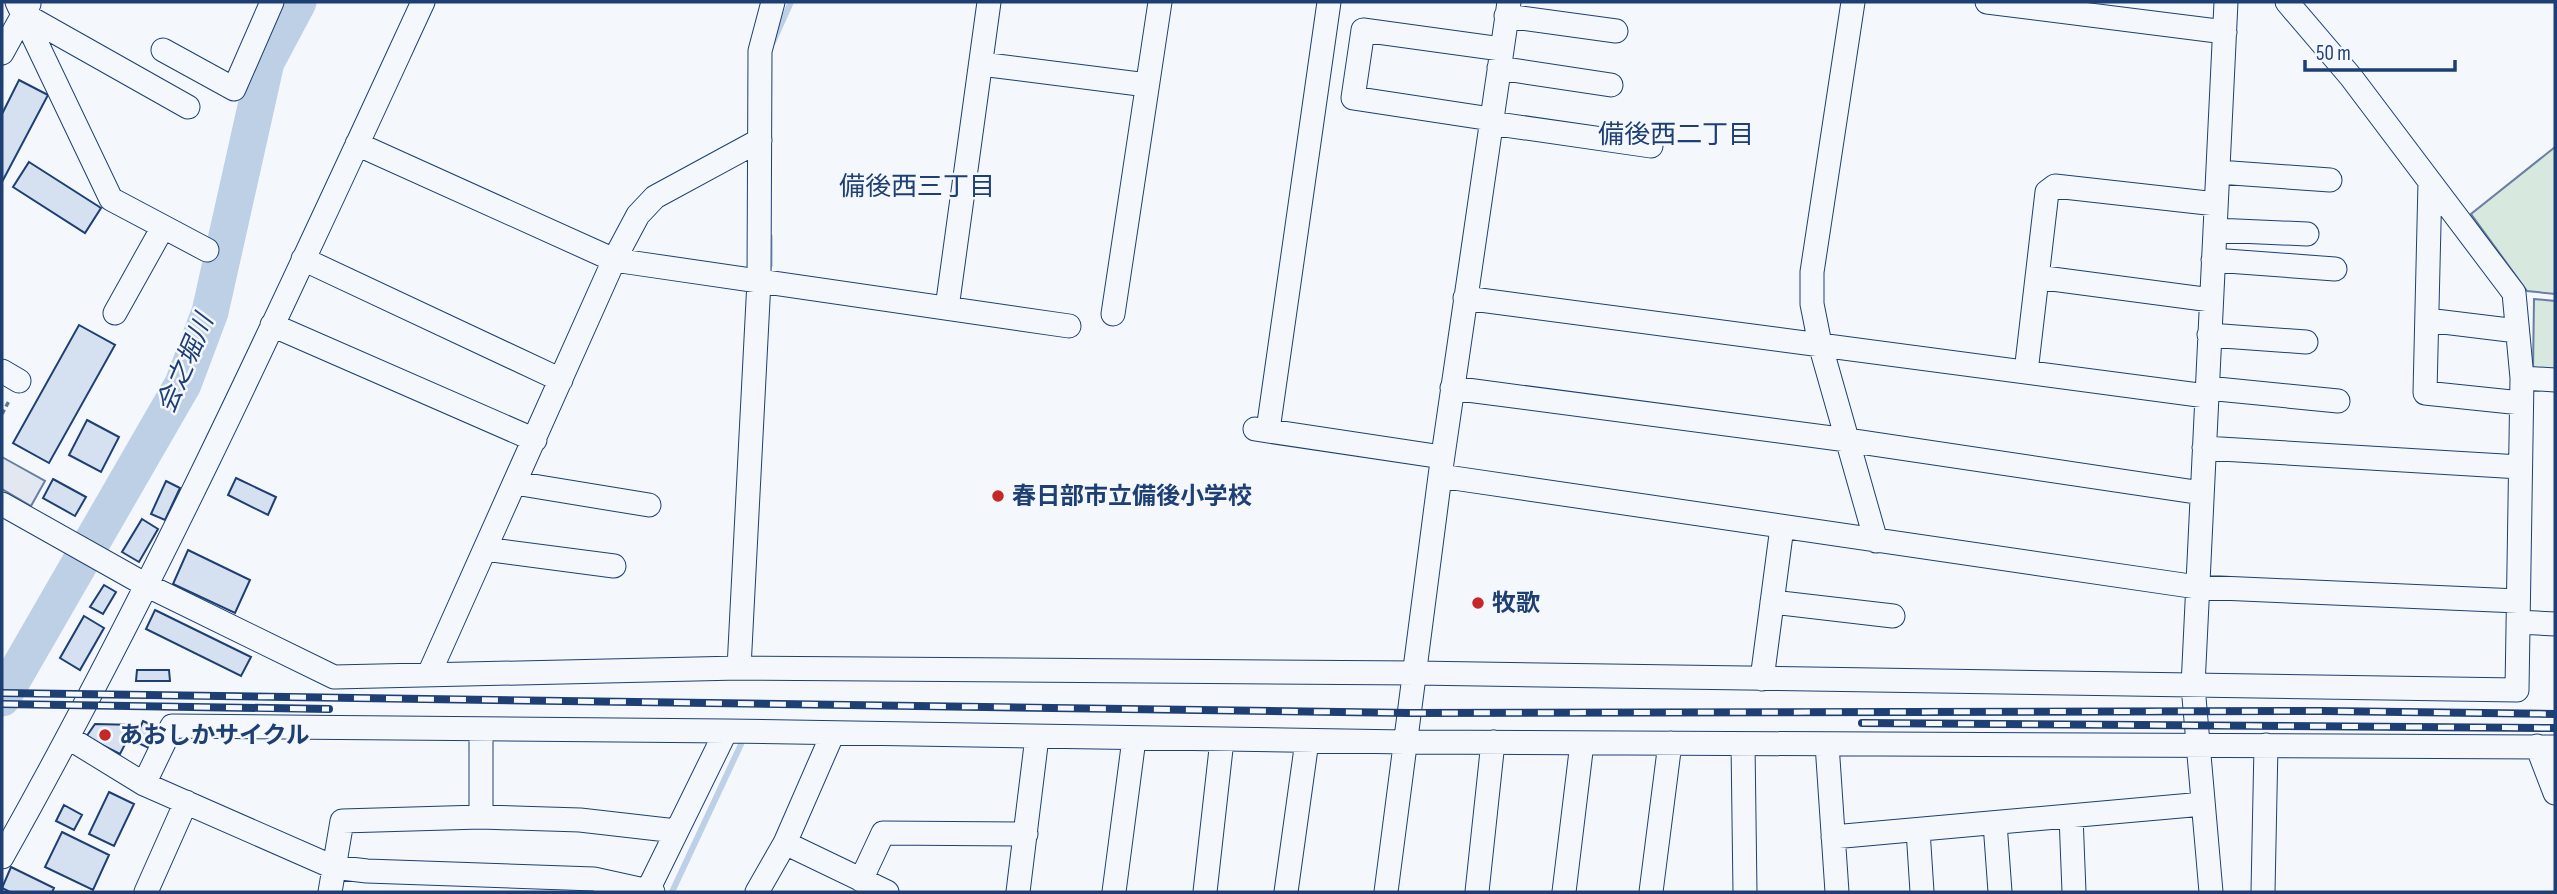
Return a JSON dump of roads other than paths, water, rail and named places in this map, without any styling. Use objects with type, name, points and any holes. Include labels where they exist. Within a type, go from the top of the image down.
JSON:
[{"type":"street","points":[[163,50],[234,89],[272,2]]},
{"type":"street","points":[[2,857],[69,738],[184,513],[423,2]]},
{"type":"street","points":[[739,668],[759,281],[760,51],[773,2]]},
{"type":"street","points":[[947,308],[989,2]]},
{"type":"street","points":[[1114,314],[1160,2]]},
{"type":"street","points":[[1329,2],[1260,429],[1441,467],[1782,527],[2197,587],[2518,611],[2555,624]]},
{"type":"street","points":[[1853,2],[1812,272],[1812,304],[1820,344],[1876,541]]},
{"type":"street","points":[[1987,2],[2225,32]]},
{"type":"street","points":[[2211,892],[2193,686],[2226,2]]},
{"type":"street","points":[[2,503],[146,585],[334,677],[739,668],[1416,673],[2517,690],[2522,378],[2514,293],[2351,77],[2287,2]]},
{"type":"street","points":[[2,53],[24,6]]},
{"type":"street","points":[[24,6],[188,107]]},
{"type":"street","points":[[24,6],[111,198],[207,250]]},
{"type":"street","points":[[1387,892],[1441,467],[1500,58],[1504,6],[1616,31]]},
{"type":"street","points":[[1611,85],[1500,58],[1363,30],[1353,98],[1651,146]]},
{"type":"street","points":[[981,64],[1147,85]]},
{"type":"street","points":[[429,674],[614,260],[638,215],[654,197],[760,140]]},
{"type":"street","points":[[357,144],[614,260],[1069,326]]},
{"type":"street","points":[[2218,172],[2330,180]]},
{"type":"street","points":[[2430,182],[2425,393],[2521,403]]},
{"type":"street","points":[[2026,372],[2047,192],[2055,186],[2216,204]]},
{"type":"street","points":[[115,313],[163,227]]},
{"type":"street","points":[[2215,230],[2307,234]]},
{"type":"street","points":[[303,259],[561,380]]},
{"type":"street","points":[[2213,260],[2335,269]]},
{"type":"street","points":[[2037,277],[2211,300]]},
{"type":"street","points":[[1465,298],[2026,372],[2207,392],[2338,401]]},
{"type":"street","points":[[2427,320],[2517,331]]},
{"type":"street","points":[[272,325],[535,440]]},
{"type":"street","points":[[2209,335],[2306,342]]},
{"type":"street","points":[[2522,378],[2555,380]]},
{"type":"street","points":[[1452,388],[1847,440],[2202,492]]},
{"type":"street","points":[[2204,448],[2520,467]]},
{"type":"street","points":[[515,484],[649,505]]},
{"type":"street","points":[[1762,679],[1782,527]]},
{"type":"street","points":[[485,549],[614,566]]},
{"type":"street","points":[[1772,602],[1893,616]]},
{"type":"street","points":[[144,784],[172,726],[726,731],[1493,743],[2546,747],[2555,793]]},
{"type":"street","points":[[481,729],[481,817]]},
{"type":"street","points":[[69,738],[144,784],[333,867],[367,871],[594,879],[649,892],[726,731]]},
{"type":"street","points":[[757,892],[785,843],[833,733]]},
{"type":"street","points":[[1018,892],[1037,737]]},
{"type":"street","points":[[1114,892],[1134,739]]},
{"type":"street","points":[[1205,892],[1222,740]]},
{"type":"street","points":[[1286,892],[1307,741]]},
{"type":"street","points":[[1476,892],[1493,743]]},
{"type":"street","points":[[1564,892],[1582,743]]},
{"type":"street","points":[[1651,892],[1670,743]]},
{"type":"street","points":[[1743,744],[1745,892]]},
{"type":"street","points":[[1827,744],[1837,892]]},
{"type":"street","points":[[2263,892],[2266,746]]},
{"type":"street","points":[[146,892],[186,802]]},
{"type":"street","points":[[1833,837],[2203,804]]},
{"type":"street","points":[[2071,816],[2074,892]]},
{"type":"street","points":[[330,892],[341,821],[481,817],[580,820],[676,831]]},
{"type":"street","points":[[1995,823],[2000,892]]},
{"type":"street","points":[[1918,830],[1922,892]]},
{"type":"street","points":[[861,880],[883,833],[1026,834]]},
{"type":"street","points":[[785,843],[887,892]]},
{"type":"waterway","name":"会之堀川","points":[[2,698],[183,384],[210,312],[266,62],[298,2]]},
{"type":"waterway","points":[[773,42],[791,2]]},
{"type":"waterway","points":[[770,237],[770,265]]},
{"type":"waterway","points":[[672,892],[743,740]]},
{"type":"railway","points":[[2,693],[1410,713],[2323,711],[2555,714]]},
{"type":"railway","points":[[2,704],[329,709]]},
{"type":"railway","points":[[1862,723],[2555,728]]},
{"type":"place","name":"春日部市立備後小学校","points":[[998,496]]},
{"type":"place","name":"牧歌","points":[[1478,603]]},
{"type":"place","name":"あおしかサイクル","points":[[105,735]]},
{"type":"district","name":"備後西二丁目","points":[[1676,135]]},
{"type":"district","name":"備後西三丁目","points":[[917,187]]}]
